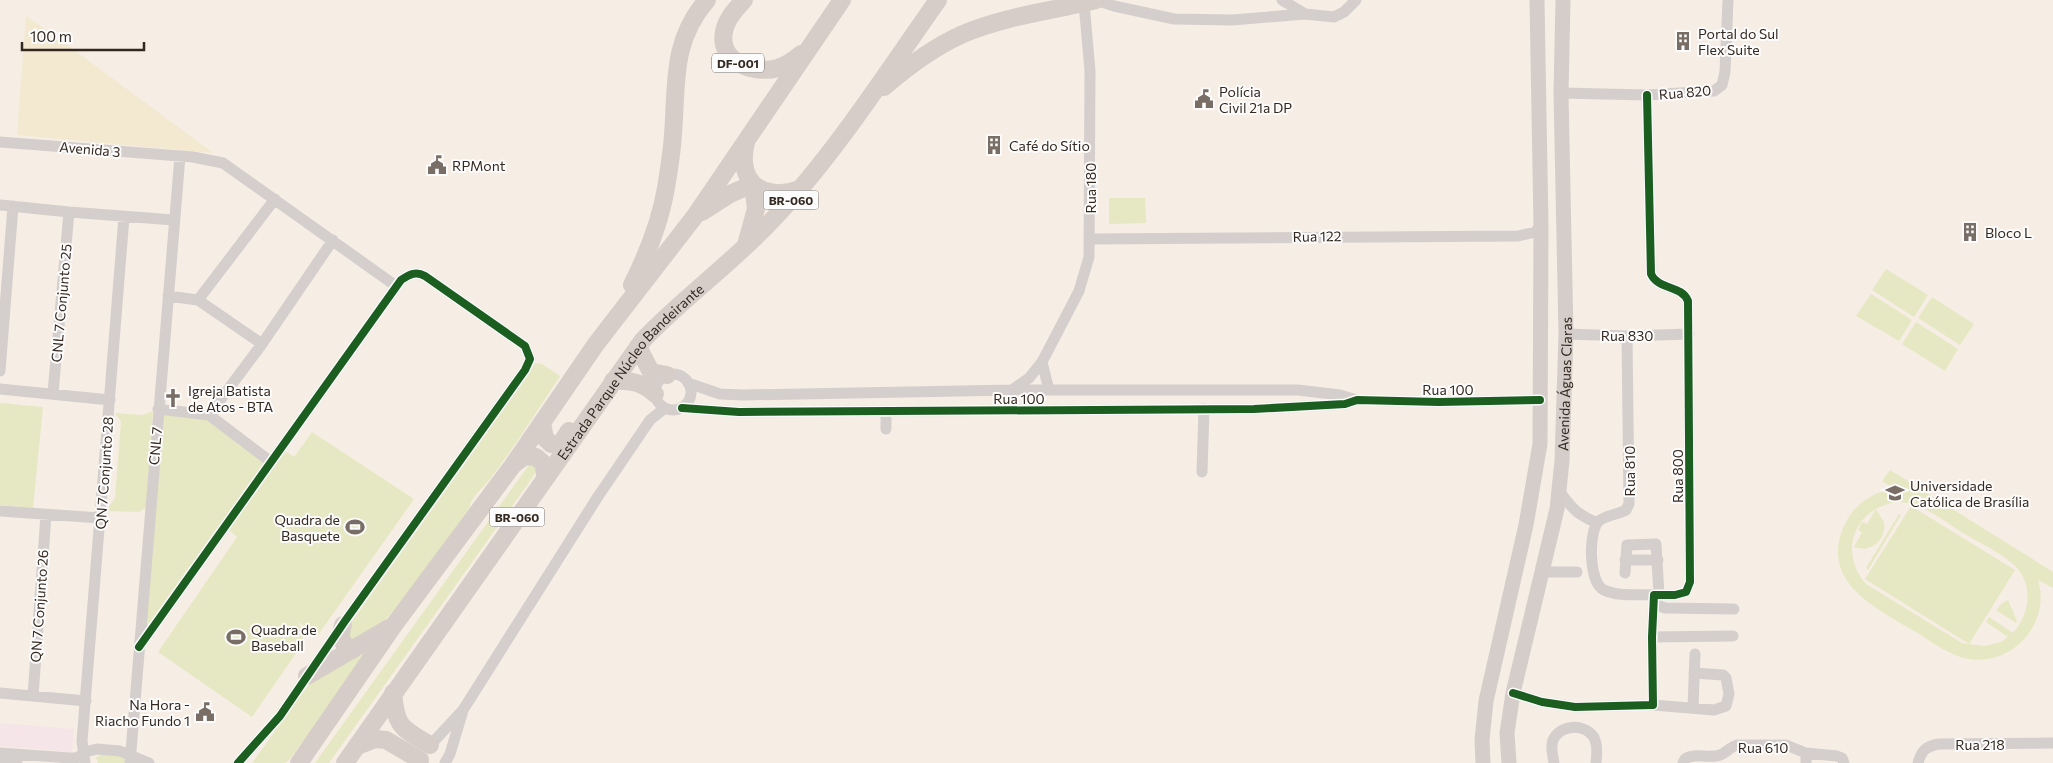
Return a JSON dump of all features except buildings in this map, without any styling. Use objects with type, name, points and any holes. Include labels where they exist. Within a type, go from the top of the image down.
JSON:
[{"type":"highway","points":[[596,344],[603,329],[628,293],[645,260],[658,227],[666,187],[673,134],[677,64],[688,27],[707,0]]},
{"type":"highway","name":"DF-001","points":[[744,0],[735,10],[723,32],[724,45],[730,57],[747,68],[768,70],[778,68],[790,62],[807,50]]},
{"type":"highway","name":"BR-060","points":[[299,762],[394,625],[513,465],[596,344],[695,216],[842,0]]},
{"type":"highway","name":"Estrada Parque Núcleo Bandeirante","points":[[345,763],[640,344],[681,303],[745,248],[800,189],[864,104],[938,0]]},
{"type":"highway","points":[[864,104],[926,55],[962,35],[1006,20],[1092,1]]},
{"type":"highway","points":[[745,248],[756,209],[753,184],[746,173],[744,161],[746,142]]},
{"type":"highway","points":[[753,184],[773,194],[788,194],[800,189]]},
{"type":"highway","points":[[695,216],[730,194],[753,184]]},
{"type":"highway","points":[[542,423],[546,441],[554,445],[561,442],[633,346],[640,344],[651,372],[667,375]]},
{"type":"highway","points":[[613,381],[624,380],[638,383],[659,401]]},
{"type":"highway","points":[[513,465],[525,456],[536,457],[541,460],[546,468],[545,477]]},
{"type":"highway","points":[[342,625],[341,634],[343,642],[352,650]]},
{"type":"highway","points":[[307,676],[394,625]]},
{"type":"highway","points":[[393,693],[395,714],[399,723],[432,743]]},
{"type":"highway","points":[[357,746],[375,739],[386,740],[420,762]]},
{"type":"main road","name":"Avenida Águas Claras","points":[[1483,763],[1482,740],[1486,701],[1526,525],[1535,482],[1540,444],[1541,226],[1537,0]]},
{"type":"main road","name":"Avenida Águas Claras","points":[[1509,763],[1507,733],[1513,693],[1557,509],[1564,431],[1566,334],[1561,93],[1563,0]]},
{"type":"main road","points":[[1537,50],[1562,51]]},
{"type":"main road","points":[[1535,482],[1538,488],[1548,493],[1559,491]]},
{"type":"main road","points":[[1526,525],[1539,525],[1551,533]]},
{"type":"street","points":[[1282,0],[1305,14]]},
{"type":"street","points":[[1092,1],[1174,19],[1232,20],[1305,14],[1334,16],[1344,12],[1356,0]]},
{"type":"street","name":"Rua 820","points":[[1561,93],[1647,95],[1710,92],[1718,88],[1725,72],[1728,0]]},
{"type":"street","name":"Rua 180","points":[[1012,390],[1029,378],[1042,362],[1079,291],[1086,271],[1090,239],[1092,1]]},
{"type":"street","name":"Rua 800","points":[[1647,95],[1651,274],[1655,281],[1681,292],[1686,297],[1689,334],[1690,582],[1686,592],[1655,598]]},
{"type":"street","name":"Avenida 3","points":[[0,142],[193,156],[223,163],[396,286]]},
{"type":"street","name":"CNL 7","points":[[127,756],[133,736],[180,156]]},
{"type":"street","points":[[198,300],[275,199]]},
{"type":"street","points":[[0,205],[174,220]]},
{"type":"street","points":[[0,371],[13,206]]},
{"type":"street","name":"CNL 7 Conjunto 25","points":[[53,393],[69,212]]},
{"type":"street","name":"QN 7 Conjunto 28","points":[[84,759],[84,728],[124,217]]},
{"type":"street","name":"Rua 122","points":[[1090,239],[1418,235],[1518,236],[1534,232],[1541,226]]},
{"type":"street","points":[[209,415],[262,344],[333,240]]},
{"type":"street","points":[[139,647],[401,280],[413,273],[425,276],[522,344],[528,351],[530,360],[526,370],[342,625],[280,716],[238,763]]},
{"type":"street","points":[[168,296],[198,300],[262,344]]},
{"type":"street","name":"Rua 830","points":[[1566,334],[1627,336],[1689,334]]},
{"type":"street","name":"Rua 810","points":[[1597,523],[1626,510],[1629,504],[1627,336]]},
{"type":"street","points":[[1042,362],[1049,390]]},
{"type":"street","points":[[420,762],[432,743],[463,710],[597,498],[650,420],[659,401],[657,382],[667,375],[679,375],[688,383],[690,394],[682,408],[676,410],[659,401]]},
{"type":"street","name":"Rua 100","points":[[688,383],[712,392],[743,395],[1174,389],[1298,390],[1340,395],[1356,400],[1439,402],[1540,400]]},
{"type":"street","points":[[0,389],[110,400]]},
{"type":"street","points":[[1174,389],[1174,409]]},
{"type":"street","points":[[983,411],[984,392]]},
{"type":"street","name":"Rua 100","points":[[682,408],[739,412],[1254,409],[1345,404],[1356,400]]},
{"type":"street","points":[[158,409],[209,415],[271,462]]},
{"type":"street","points":[[1202,472],[1204,409]]},
{"type":"street","points":[[886,411],[886,429]]},
{"type":"street","points":[[1559,491],[1572,509],[1597,523],[1592,538],[1592,558],[1593,574],[1599,587],[1613,593],[1655,598],[1665,608],[1734,609]]},
{"type":"street","points":[[0,511],[100,518]]},
{"type":"street","name":"QN 7 Conjunto 26","points":[[32,696],[46,515]]},
{"type":"street","points":[[1625,573],[1626,546],[1629,543],[1654,543],[1658,546],[1652,636],[1653,705]]},
{"type":"street","points":[[1626,560],[1658,560]]},
{"type":"street","points":[[1541,572],[1577,572]]},
{"type":"street","points":[[1652,636],[1733,636]]},
{"type":"street","points":[[1693,708],[1695,654]]},
{"type":"street","points":[[1513,693],[1542,702],[1575,707],[1653,705],[1723,708],[1728,704],[1728,682],[1723,675],[1694,673]]},
{"type":"street","points":[[0,693],[86,701]]},
{"type":"street","points":[[1575,707],[1576,728]]},
{"type":"street","points":[[445,763],[451,750],[463,710]]},
{"type":"street","points":[[84,728],[97,749],[149,763]]},
{"type":"street","points":[[1554,763],[1552,748],[1555,737],[1563,730],[1576,728],[1587,731],[1592,736],[1595,742],[1596,763]]},
{"type":"street","points":[[432,743],[442,741],[451,750]]},
{"type":"street","name":"Rua 218","points":[[1918,763],[1921,754],[1930,745],[2053,743]]},
{"type":"street","name":"Rua 610","points":[[1683,763],[1690,756],[1721,759],[1732,746],[1745,744],[1786,745],[1806,758],[1837,756],[1842,758],[1844,763]]},
{"type":"street","points":[[0,753],[84,759],[97,749]]},
{"type":"street","points":[[0,762],[17,763]]},
{"type":"shaded area","points":[[0,723],[74,729],[72,752],[0,746]]},
{"type":"green space","points":[[1109,198],[1145,198],[1146,223],[1109,224]]},
{"type":"green space","points":[[1886,269],[1928,295],[1914,317],[1872,290]]},
{"type":"green space","points":[[1871,294],[1912,320],[1899,341],[1856,316]]},
{"type":"green space","points":[[1932,297],[1974,324],[1960,345],[1918,318]]},
{"type":"green space","points":[[1916,322],[1958,349],[1945,371],[1902,344]]},
{"type":"green space","points":[[535,363],[542,364],[560,376],[508,454],[475,496],[470,507],[410,591],[376,629],[353,643],[346,630]]},
{"type":"green space","points":[[0,403],[43,407],[33,508],[0,505]]},
{"type":"green space","points":[[153,411],[146,508],[139,512],[106,511],[115,498],[121,421],[114,413],[143,415]]},
{"type":"green space","points":[[167,415],[204,418],[261,459],[264,464],[145,630],[163,417]]},
{"type":"green space","points":[[312,432],[414,499],[318,635],[298,622],[303,631],[303,643],[252,717],[158,652],[237,537],[229,530],[284,450],[294,457]]},
{"type":"green space","points":[[531,462],[537,470],[530,481],[329,763],[315,763]]},
{"type":"green space","points":[[1890,470],[2053,572],[2053,588],[2038,580],[2041,596],[2039,611],[2034,625],[2025,638],[2014,648],[2001,656],[1985,659],[1969,659],[1955,655],[1884,613],[1855,590],[1844,576],[1839,561],[1839,543],[1846,522],[1860,504],[1879,492],[1894,489],[1882,481]],"holes":[[[1897,502],[1923,508],[1997,552],[2015,566],[2025,582],[2028,600],[2019,625],[2013,633],[1989,617],[1986,622],[2008,637],[2001,642],[1985,646],[1962,643],[1866,584],[1858,572],[1853,559],[1852,546],[1855,533],[1861,522],[1870,513],[1882,506]]]},
{"type":"green space","points":[[1911,506],[2015,570],[1969,644],[1865,579]]},
{"type":"green space","points":[[1876,509],[1884,522],[1883,534],[1876,544],[1872,546],[1867,548],[1854,547],[1862,532],[1858,530],[1862,522],[1867,524]]},
{"type":"green space","points":[[1899,514],[1901,515],[1868,570],[1866,568]]},
{"type":"green space","points":[[2008,600],[2017,621],[2016,623],[1996,610],[2002,603]]},
{"type":"green space","points":[[373,645],[290,759],[285,763],[252,763],[309,684]]},
{"type":"green space","points":[[101,755],[120,756],[126,760],[125,763],[98,763],[96,757]]},
{"type":"sand","points":[[26,16],[66,44],[213,153],[17,135]]},
{"type":"cycle path","points":[[1513,693],[1542,702],[1575,707],[1653,705],[1652,637],[1654,595],[1675,595],[1686,592],[1690,582],[1688,301],[1681,292],[1659,283],[1651,274],[1647,95]]},
{"type":"cycle path","points":[[139,647],[401,280],[413,274],[425,276],[525,346],[530,359],[525,370],[345,621],[280,716],[238,763]]},
{"type":"cycle path","points":[[682,408],[739,412],[1254,409],[1345,404],[1357,400],[1439,402],[1540,400]]},
{"type":"place","name":"Portal do Sul Flex Suite","points":[[1683,41]]},
{"type":"place","name":"Polícia Civil 21a DP","points":[[1204,99]]},
{"type":"place","name":"Café do Sítio","points":[[994,145]]},
{"type":"place","name":"RPMont","points":[[437,165]]},
{"type":"place","name":"Bloco L","points":[[1970,232]]},
{"type":"place","name":"Igreja Batista de Atos - BTA","points":[[173,398]]},
{"type":"place","name":"Universidade Católica de Brasília","points":[[1895,493]]},
{"type":"place","name":"Quadra de Basquete","points":[[355,527]]},
{"type":"place","name":"Quadra de Baseball","points":[[236,637]]},
{"type":"place","name":"Na Hora - Riacho Fundo 1","points":[[205,712]]}]
